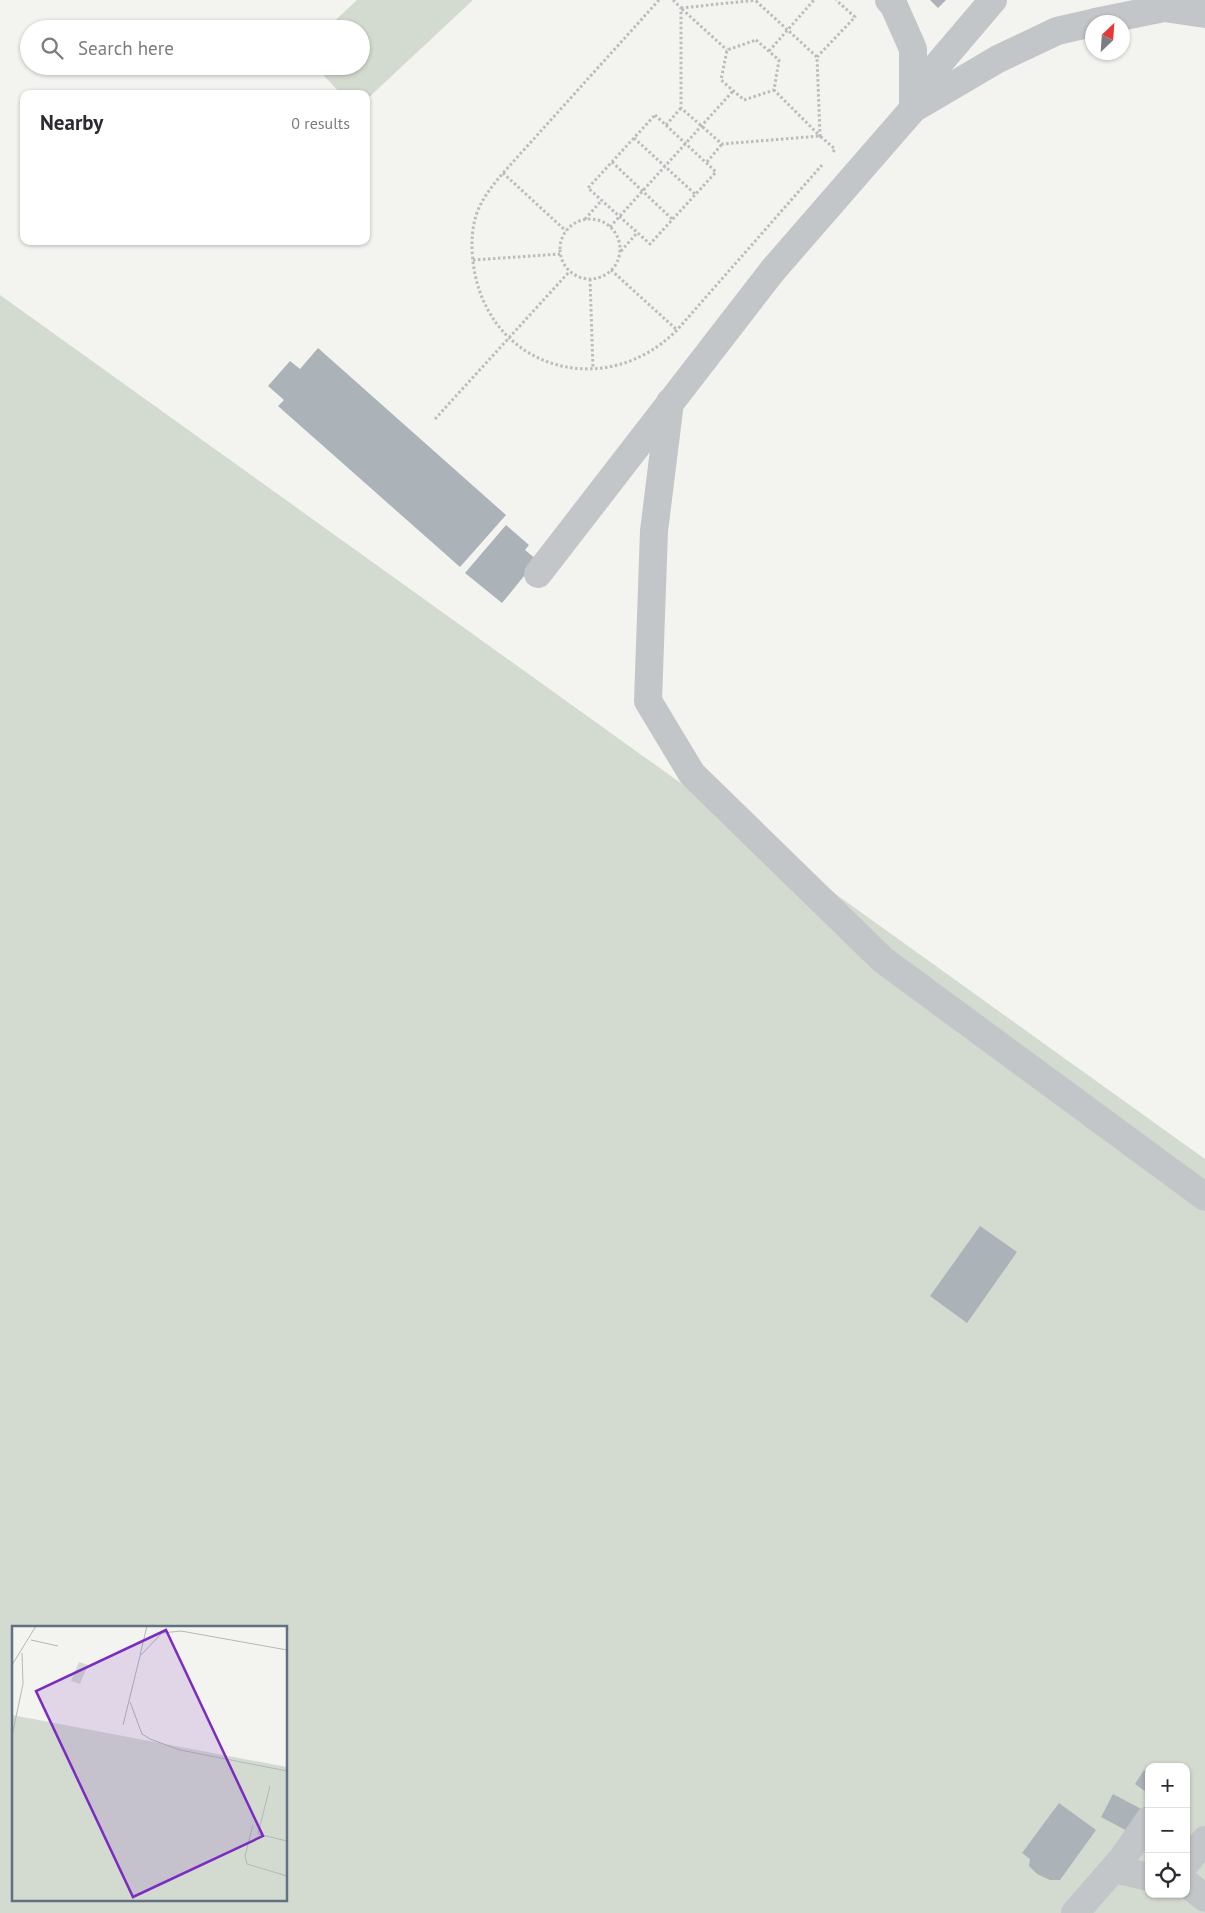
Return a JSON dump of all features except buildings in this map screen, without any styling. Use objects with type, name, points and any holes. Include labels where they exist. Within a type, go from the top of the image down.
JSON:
[{"type":"street","points":[[889,0],[894,6],[913,49],[913,102]]},
{"type":"street","points":[[538,574],[773,270],[913,102],[993,0]]},
{"type":"street","points":[[1130,15],[1164,8],[1205,14]]},
{"type":"street","points":[[913,102],[1057,31],[1085,25]]},
{"type":"street","points":[[670,402],[654,531],[648,701],[692,774],[884,960],[1205,1197]]},
{"type":"street","points":[[1075,1913],[1114,1869],[1145,1826]]},
{"type":"street","points":[[1190,1858],[1205,1840]]},
{"type":"street","points":[[1114,1869],[1145,1876]]},
{"type":"street","points":[[1190,1886],[1205,1898]]},
{"type":"path","points":[[659,0],[503,173],[486,193],[477,212],[472,238],[472,260],[479,295],[491,317],[508,339],[526,353],[568,368],[593,369],[623,365],[645,356],[662,345],[677,330],[822,164]]},
{"type":"path","points":[[673,0],[726,50]]},
{"type":"path","points":[[681,8],[756,0],[817,57],[820,136]]},
{"type":"path","points":[[769,51],[814,0]]},
{"type":"path","points":[[817,57],[855,17],[836,0]]},
{"type":"path","points":[[666,125],[681,108],[681,8]]},
{"type":"path","points":[[726,50],[756,40],[780,60],[774,90]]},
{"type":"path","points":[[726,50],[721,80],[733,91],[744,100],[774,90]]},
{"type":"path","points":[[774,90],[835,150],[829,157]]},
{"type":"path","points":[[610,227],[733,91]]},
{"type":"path","points":[[681,108],[722,144]]},
{"type":"path","points":[[655,115],[716,172],[650,244],[588,188],[634,138],[655,115]]},
{"type":"path","points":[[706,162],[722,144],[820,136]]},
{"type":"path","points":[[634,138],[695,194]]},
{"type":"path","points":[[612,162],[672,219]]},
{"type":"path","points":[[503,173],[566,231]]},
{"type":"path","points":[[584,219],[598,220],[610,227],[618,238],[620,251],[617,264],[601,277],[581,279],[569,272],[561,261],[559,248],[562,234],[572,225],[584,219],[602,200]]},
{"type":"path","points":[[620,251],[638,233]]},
{"type":"path","points":[[472,260],[560,254]]},
{"type":"path","points":[[611,270],[677,330]]},
{"type":"path","points":[[435,419],[569,272]]},
{"type":"path","points":[[590,279],[593,369]]},
{"type":"shaded area","points":[[357,0],[473,0],[370,96],[370,90],[337,90],[323,75],[370,75],[370,20],[336,20]]},
{"type":"shaded area","points":[[0,295],[1205,1159],[1205,1913],[0,1913]]}]
